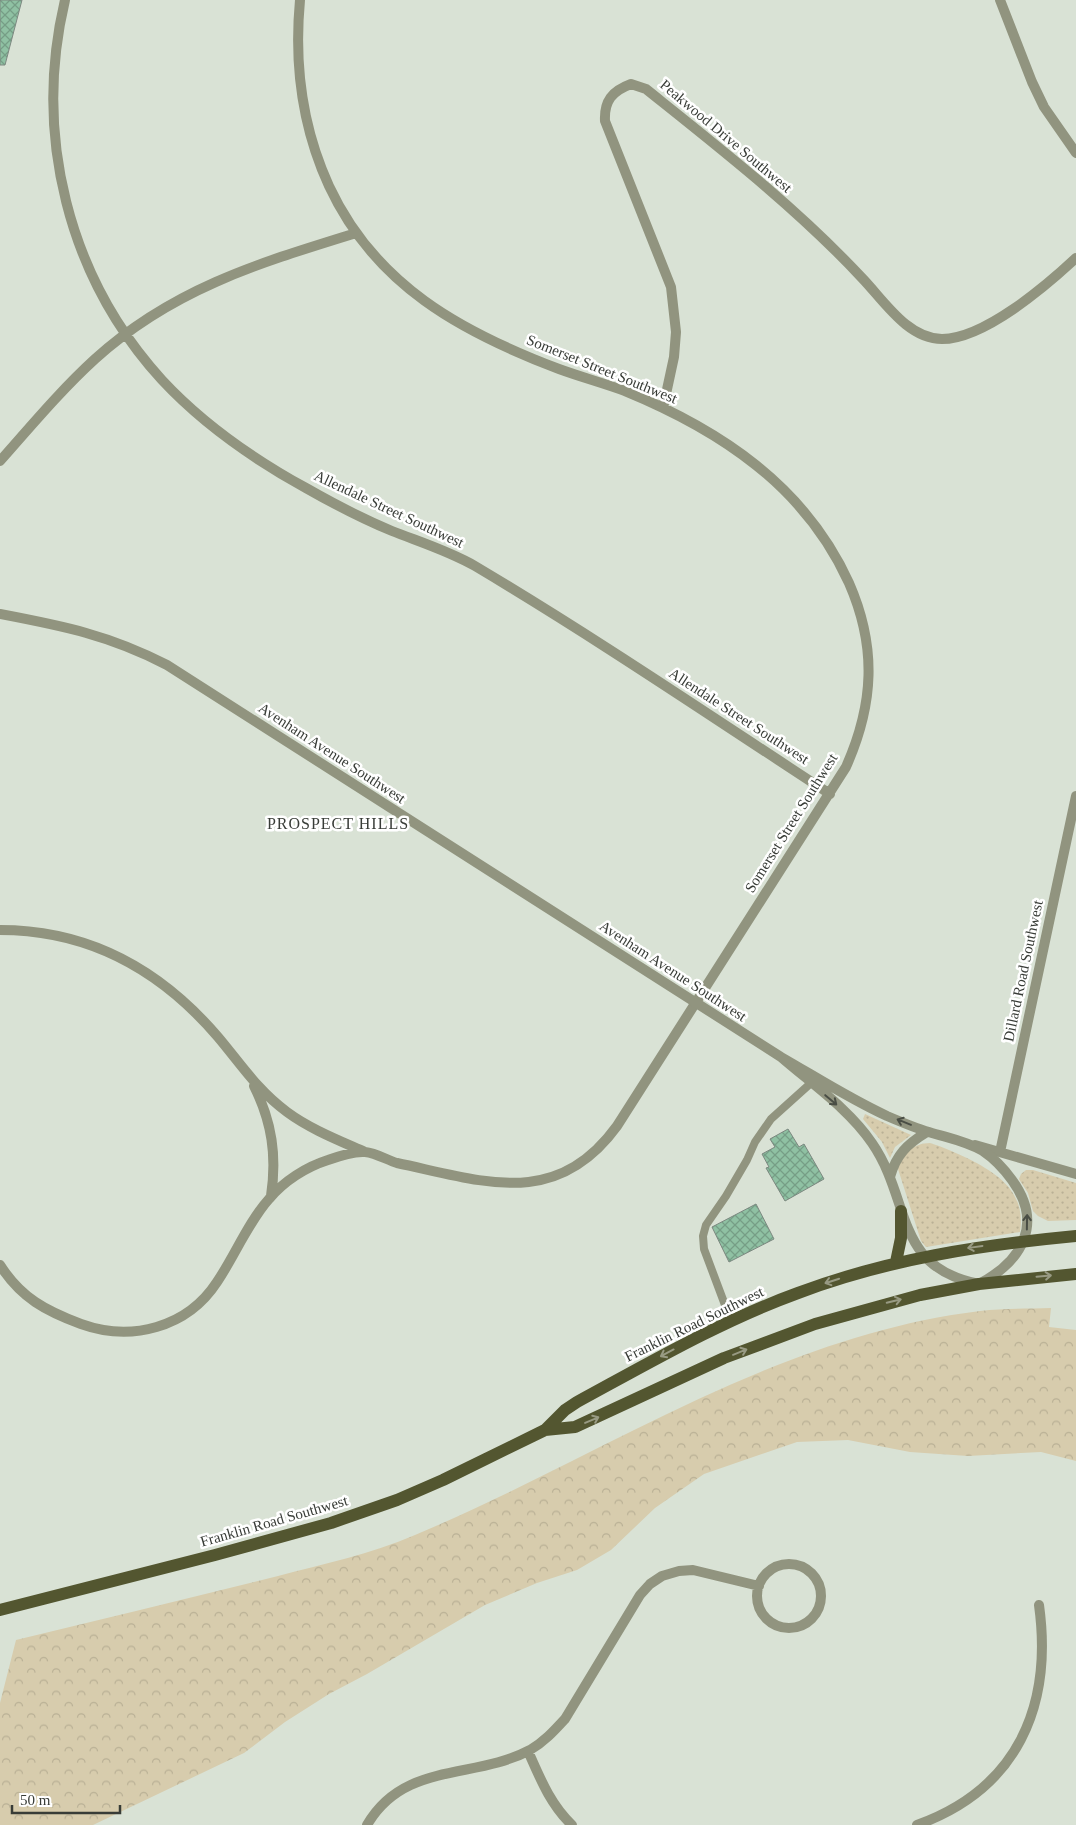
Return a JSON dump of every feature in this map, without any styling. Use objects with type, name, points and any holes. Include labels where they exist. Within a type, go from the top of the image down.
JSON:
[{"type":"main road","points":[[896,1262],[901,1238],[901,1211]]},
{"type":"main road","name":"Franklin Road Southwest","points":[[0,1610],[215,1556],[331,1523],[397,1500],[545,1430],[565,1410],[577,1402],[731,1321],[798,1293],[896,1262],[1024,1241],[1076,1236]]},
{"type":"main road","name":"Franklin Road Southwest","points":[[545,1430],[575,1427],[724,1358],[815,1324],[901,1300],[979,1284],[1076,1274]]},
{"type":"street","name":"Allendale Street Southwest","points":[[65,0],[54,61],[53,89],[54,136],[65,203],[76,238],[94,279],[125,334],[163,381],[184,401],[262,461],[303,487],[347,510],[472,565],[612,652],[830,794]]},
{"type":"street","name":"Somerset Street Southwest","points":[[252,1081],[299,1120],[366,1152],[392,1162],[508,1184],[536,1182],[556,1177],[590,1157],[605,1142],[830,794],[846,767],[857,742],[864,717],[868,690],[869,658],[866,631],[859,606],[828,544],[789,494],[742,453],[663,408],[624,391],[560,370],[458,324],[411,293],[387,271],[356,233],[337,203],[323,172],[307,123],[298,72],[297,30],[300,0]]},
{"type":"street","points":[[1000,0],[1040,99],[1076,153]]},
{"type":"street","name":"Peakwood Drive Southwest","points":[[663,408],[674,357],[676,332],[671,286],[605,121],[607,103],[612,94],[619,88],[631,84],[646,89],[775,195],[853,268],[907,326],[918,333],[942,339],[966,334],[1002,316],[1030,297],[1076,258]]},
{"type":"street","points":[[0,461],[67,386],[125,334],[187,294],[223,277],[356,233]]},
{"type":"street","name":"Avenham Avenue Southwest","points":[[0,614],[73,628],[106,637],[137,649],[167,665],[781,1057],[886,1115],[927,1132],[1076,1174]]},
{"type":"street","name":"Dillard Road Southwest","points":[[1000,1152],[1076,796]]},
{"type":"street","points":[[0,930],[49,933],[77,939],[122,958],[160,983],[194,1011],[217,1036],[252,1081],[263,1104],[270,1127],[274,1173],[271,1196]]},
{"type":"street","name":"Avenham Avenue Southwest","points":[[781,1057],[858,1124],[873,1144],[890,1178],[901,1211],[924,1257],[949,1276],[979,1284],[1008,1264],[1024,1241],[1028,1223],[1026,1206],[1019,1190],[995,1160],[967,1143]]},
{"type":"street","points":[[890,1178],[900,1154],[912,1141],[927,1132]]},
{"type":"street","points":[[0,1265],[24,1295],[50,1312],[86,1326],[114,1331],[154,1329],[171,1323],[191,1312],[205,1299],[271,1196],[289,1180],[320,1163],[340,1156],[366,1152]]},
{"type":"street","points":[[794,1564],[804,1568],[816,1579],[820,1590],[819,1608],[804,1624],[782,1627],[771,1622],[762,1613],[757,1596],[759,1586],[769,1571],[778,1566],[794,1564]]},
{"type":"street","points":[[367,1825],[386,1800],[416,1782],[512,1758],[528,1751],[552,1734],[565,1720],[640,1595],[650,1584],[662,1576],[679,1571],[694,1570],[759,1586]]},
{"type":"street","points":[[918,1825],[943,1816],[984,1789],[1004,1768],[1018,1746],[1028,1722],[1040,1680],[1042,1653],[1039,1605]]},
{"type":"street","points":[[528,1751],[554,1806],[572,1825]]},
{"type":"lane","points":[[731,1321],[704,1249],[703,1236],[706,1225],[771,1119],[811,1083]]},
{"type":"green space","points":[[865,1114],[911,1135],[895,1147],[890,1158],[882,1142],[863,1119]]},
{"type":"green space","points":[[930,1143],[969,1159],[1000,1179],[1015,1196],[1019,1206],[1021,1218],[1020,1232],[926,1247],[921,1241],[898,1169],[902,1159],[909,1150],[919,1145]]},
{"type":"green space","points":[[1026,1170],[1033,1170],[1076,1183],[1076,1220],[1048,1221],[1033,1211],[1028,1193],[1019,1179]]},
{"type":"green space","points":[[1051,1308],[1049,1327],[1076,1330],[1076,1461],[1041,1452],[968,1456],[910,1452],[848,1440],[797,1442],[704,1474],[655,1508],[611,1550],[577,1570],[537,1583],[485,1605],[329,1694],[285,1722],[244,1753],[93,1825],[0,1825],[0,1703],[16,1640],[330,1563],[398,1542],[484,1504],[690,1403],[760,1372],[831,1346],[904,1325],[980,1311]]},
{"type":"building","points":[[0,0],[22,0],[5,65],[0,65]]},
{"type":"building","points":[[788,1129],[799,1147],[804,1144],[824,1179],[785,1201],[766,1168],[769,1167],[762,1154],[775,1147],[770,1139]]},
{"type":"building","points":[[756,1204],[774,1239],[729,1262],[712,1227]]},
{"type":"district","name":"PROSPECT HILLS","points":[[338,823]]}]
